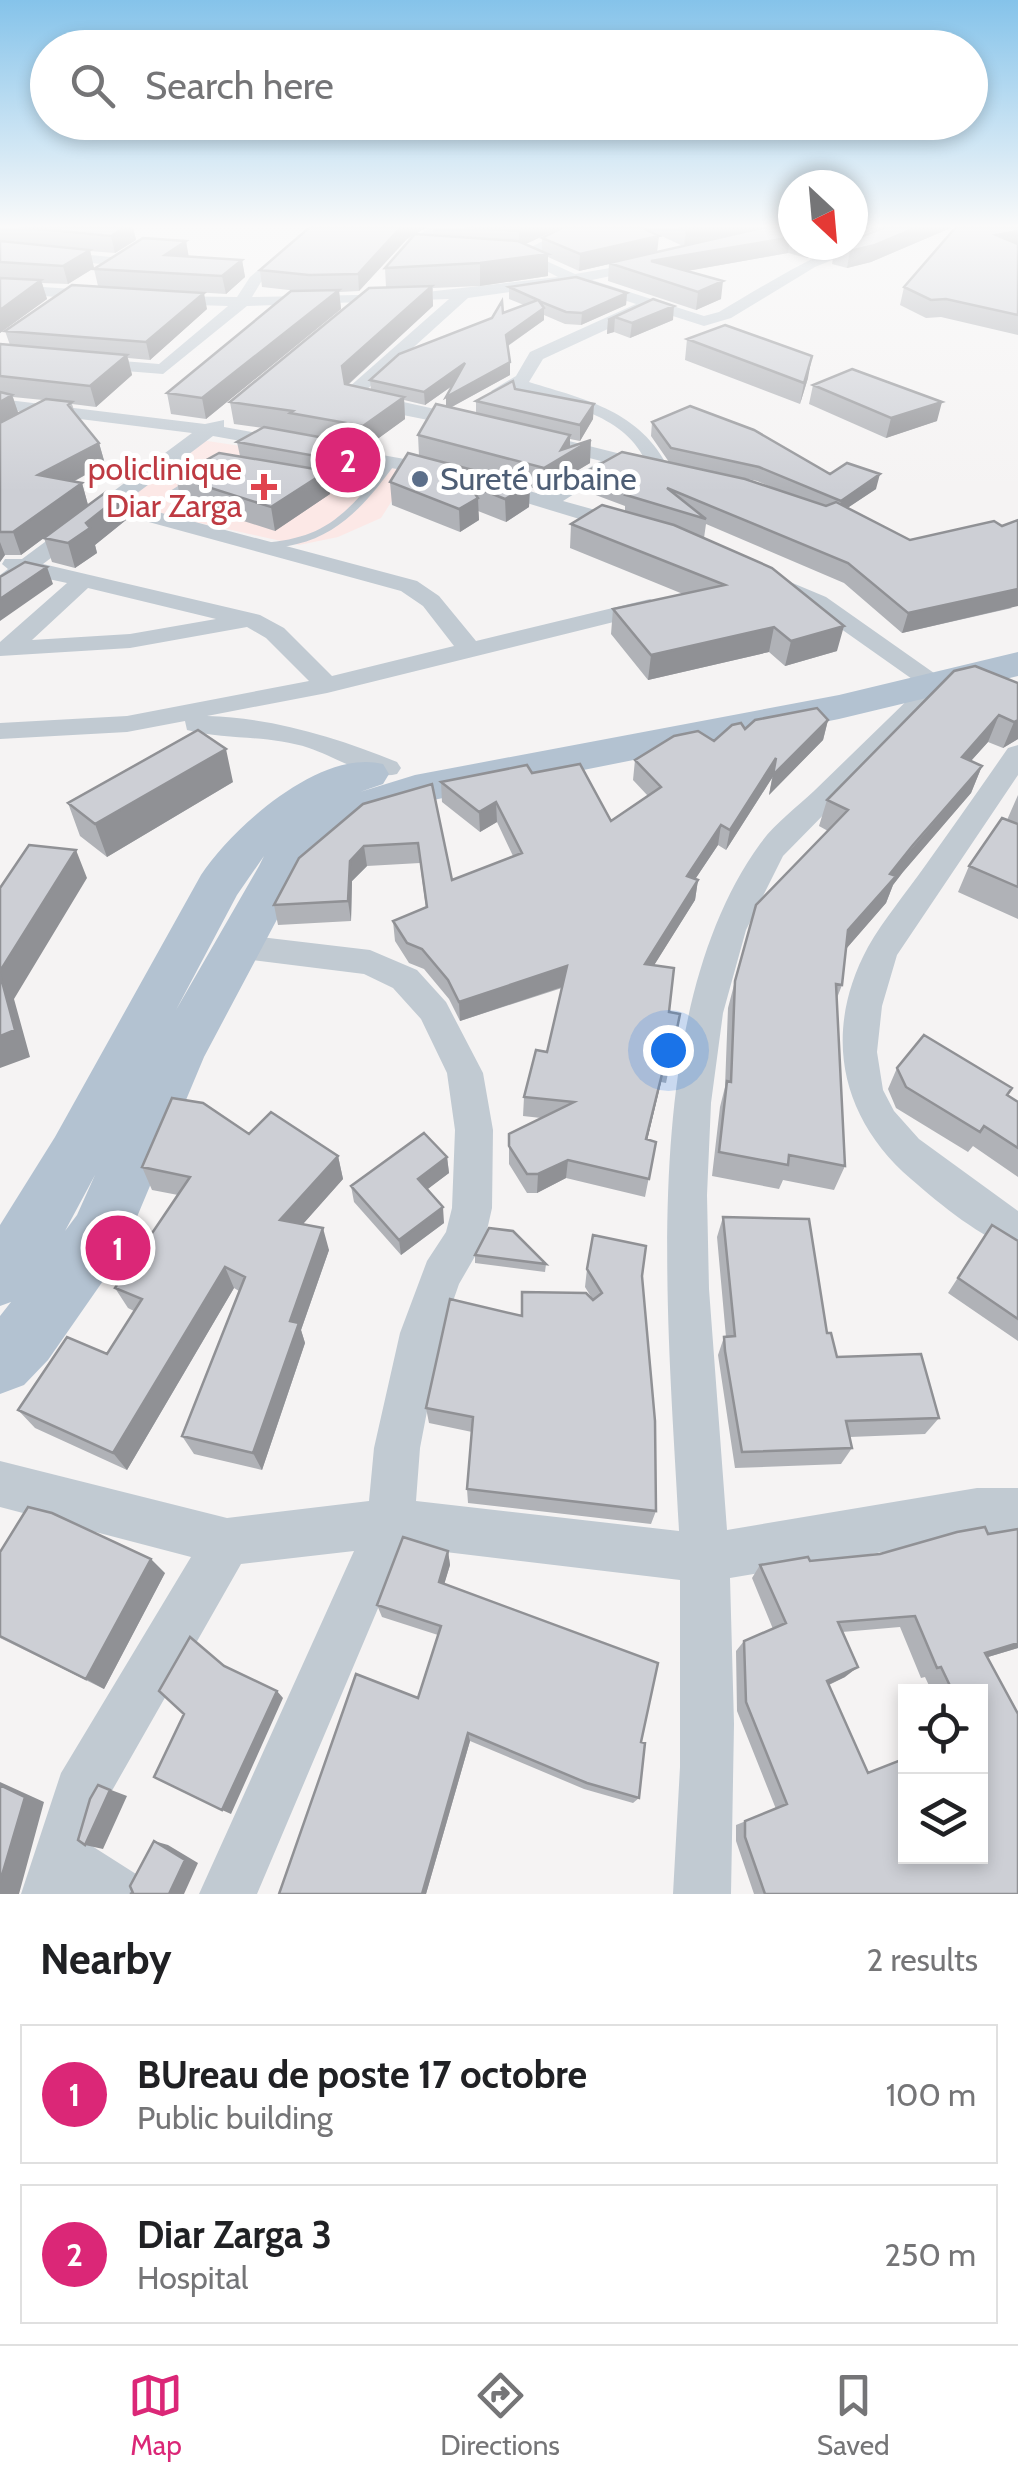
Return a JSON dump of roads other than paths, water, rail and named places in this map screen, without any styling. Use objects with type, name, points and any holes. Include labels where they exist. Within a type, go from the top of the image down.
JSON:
[{"type":"main road","points":[[0,1360],[25,1337],[99,1235],[178,1055],[282,866],[348,811],[415,790],[973,675],[1018,632]]},
{"type":"main road","points":[[0,1276],[39,1224],[144,1015],[232,862],[284,812],[338,783],[387,768],[973,675]]},
{"type":"street","points":[[0,356],[163,369],[226,315]]},
{"type":"street","points":[[440,315],[354,392],[354,398],[489,427]]},
{"type":"street","points":[[453,418],[523,380],[536,356],[626,315]]},
{"type":"street","points":[[681,315],[696,321],[722,315]]},
{"type":"street","points":[[0,346],[15,337]]},
{"type":"street","points":[[516,384],[621,421],[652,449],[668,471],[525,436]]},
{"type":"street","points":[[8,417],[46,411],[222,420],[390,463],[444,472],[664,536]]},
{"type":"street","points":[[0,586],[222,420]]},
{"type":"street","points":[[546,502],[617,458]]},
{"type":"street","points":[[108,505],[409,586],[431,600],[470,650]]},
{"type":"street","points":[[0,560],[252,620],[275,633],[327,685]]},
{"type":"street","points":[[702,1894],[707,1827],[704,1558],[688,1270],[692,1100],[700,1038],[736,912],[768,852],[973,675],[749,572]]},
{"type":"street","points":[[4,649],[84,581]]},
{"type":"street","points":[[127,724],[327,685],[650,606]]},
{"type":"street","points":[[4,649],[130,641],[252,620]]},
{"type":"street","points":[[0,731],[127,724],[264,726],[328,742],[387,768]]},
{"type":"street","points":[[1018,754],[882,952],[868,988],[858,1059],[867,1098],[882,1129],[957,1192],[1018,1233]]},
{"type":"street","points":[[970,821],[1002,834]]},
{"type":"street","points":[[228,1894],[392,1522],[397,1448],[421,1333],[442,1275],[464,1239],[472,1208],[474,1130],[464,1072],[434,1011],[405,979],[370,962],[235,946]]},
{"type":"street","points":[[0,1484],[227,1542],[392,1522],[704,1558],[976,1512],[1018,1512]]},
{"type":"street","points":[[116,1894],[55,1876],[80,1792],[227,1542]]},
{"type":"lane","points":[[263,546],[290,543],[342,524],[390,463]]},
{"type":"lane","points":[[170,495],[206,472]]},
{"type":"lane","points":[[295,481],[366,494]]},
{"type":"place","name":"Diar Zarga 3","points":[[348,460]]},
{"type":"place","name":"Sureté urbaine","points":[[420,479]]},
{"type":"place","name":"policlinique Diar Zarga","points":[[264,487]]},
{"type":"place","name":"BUreau de poste 17 octobre","points":[[118,1248]]}]
